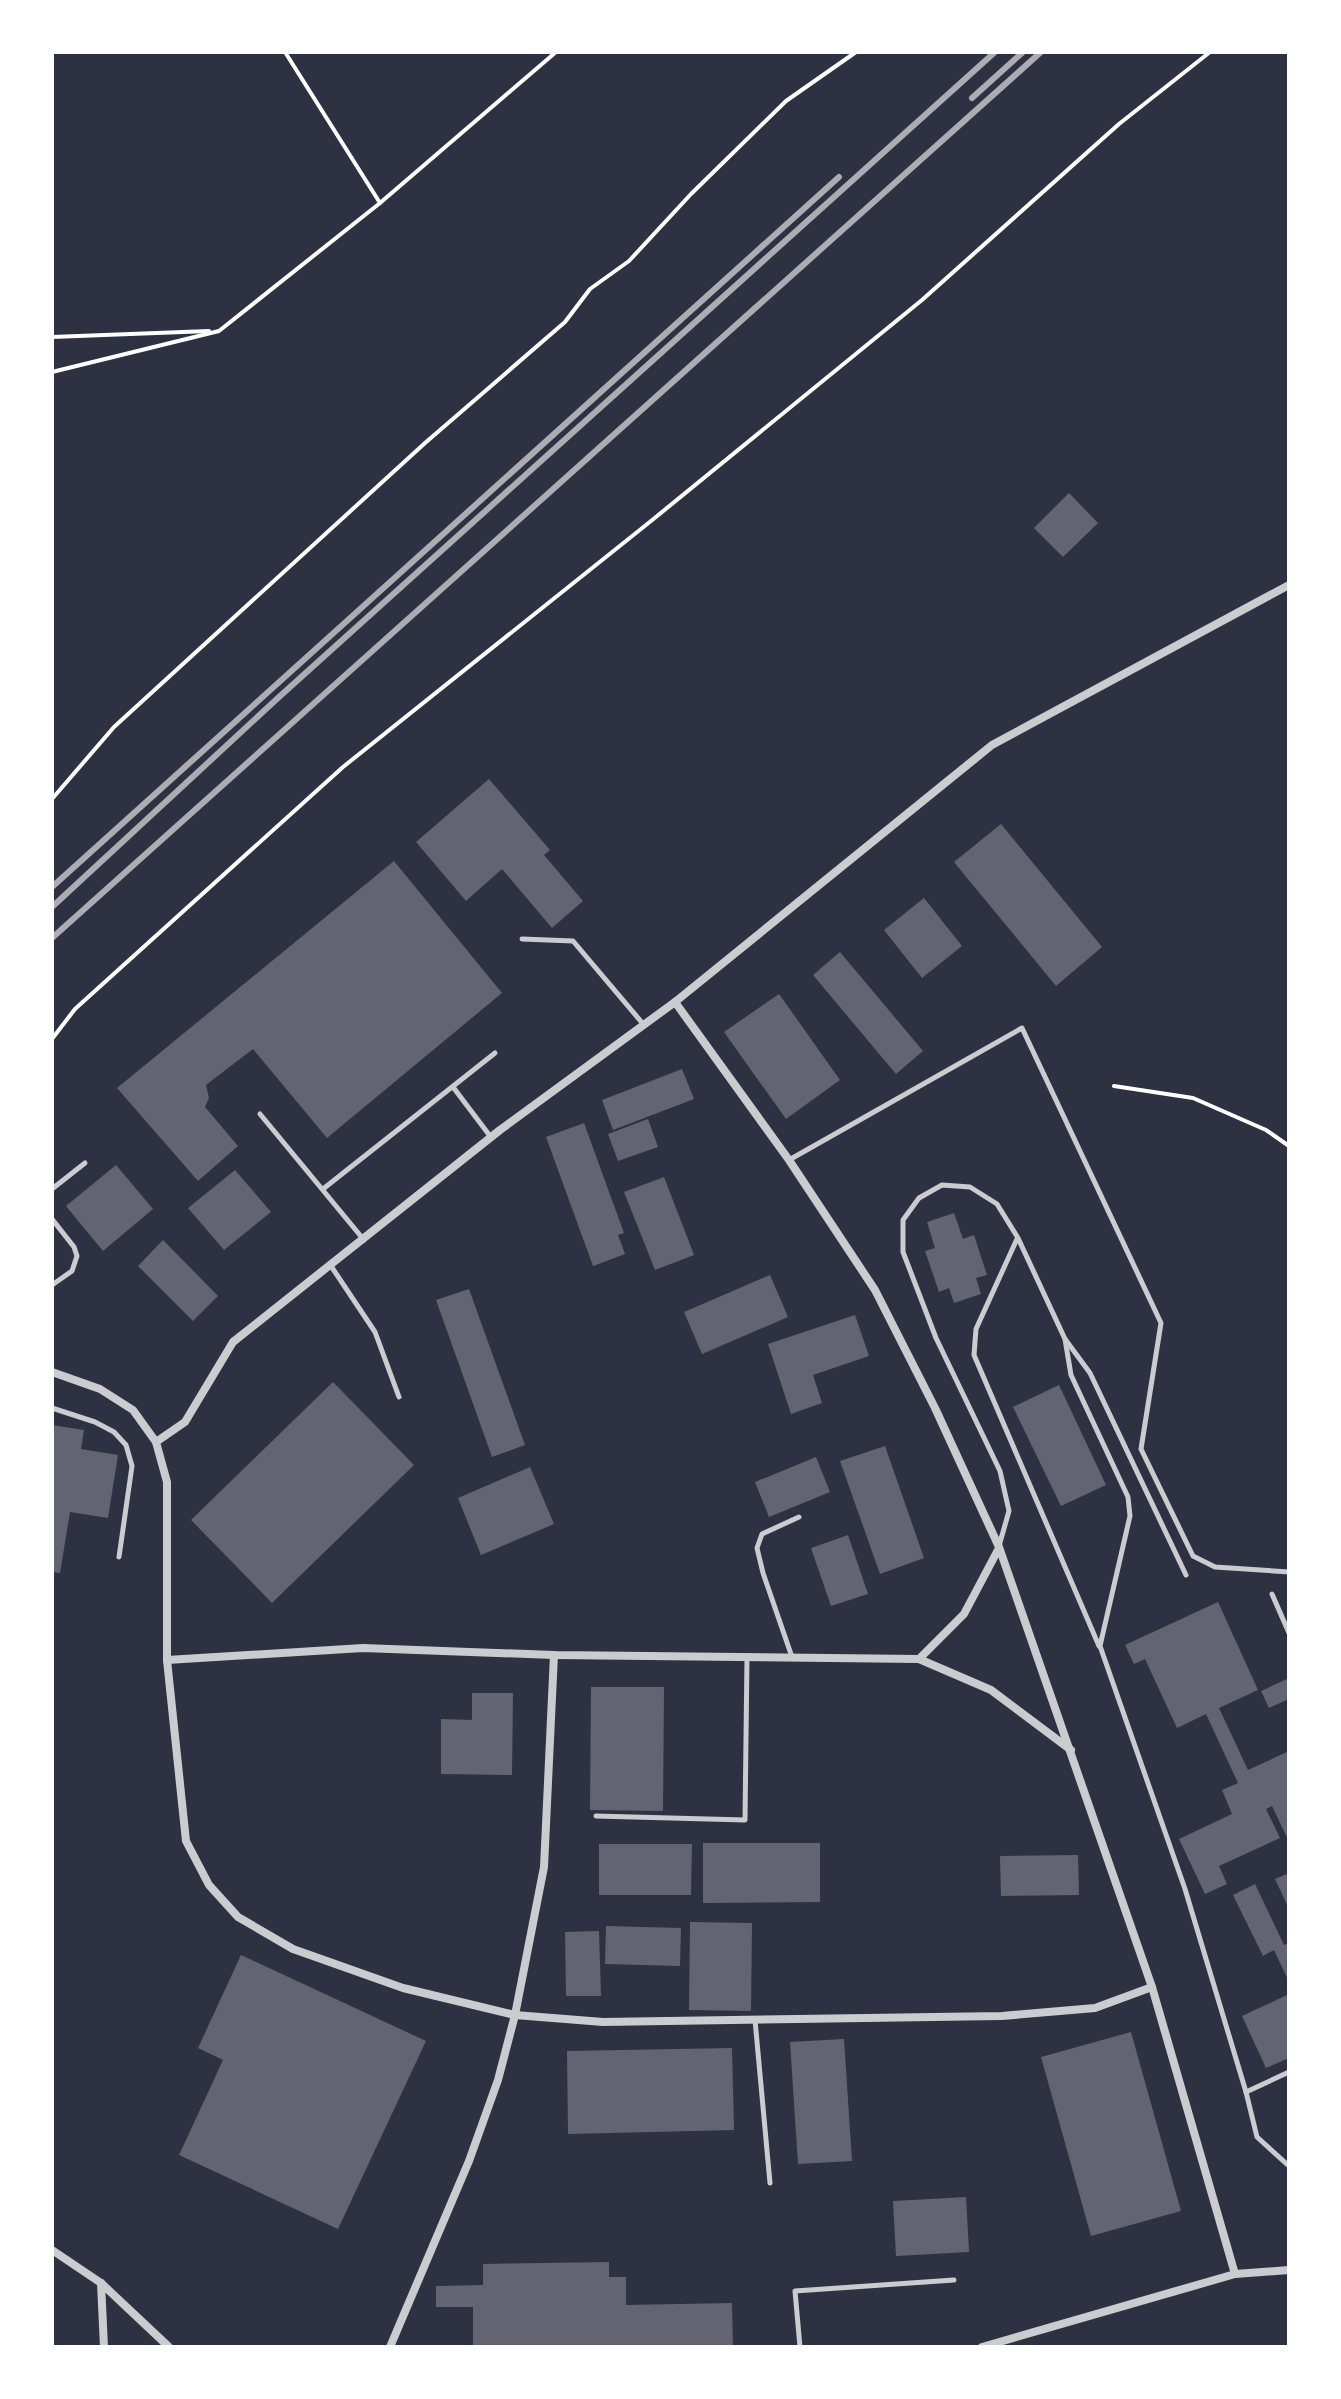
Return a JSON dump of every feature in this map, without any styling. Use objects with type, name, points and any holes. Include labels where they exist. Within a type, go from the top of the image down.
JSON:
[{"type":"street","points":[[156,1442],[185,1422],[233,1342],[491,1137],[675,1002],[992,745],[1287,587]]},
{"type":"street","points":[[675,1002],[789,1160],[875,1290],[935,1408],[999,1547],[1152,1987],[1235,2274]]},
{"type":"street","points":[[52,1372],[100,1389],[133,1410],[156,1442],[167,1482],[167,1660],[186,1841],[209,1885],[238,1917],[293,1949],[403,1988],[515,2015],[603,2022],[1002,2016],[1095,2008],[1152,1987]]},
{"type":"street","points":[[919,1659],[964,1614],[999,1547]]},
{"type":"street","points":[[167,1660],[363,1648],[554,1655],[919,1659],[991,1690],[1071,1750]]},
{"type":"street","points":[[390,2347],[469,2161],[498,2080],[515,2015],[544,1867],[554,1655]]},
{"type":"street","points":[[52,2250],[101,2283],[169,2347]]},
{"type":"street","points":[[982,2347],[1235,2274],[1289,2270]]},
{"type":"street","points":[[101,2283],[104,2347]]},
{"type":"lane","points":[[522,939],[573,941],[644,1025]]},
{"type":"lane","points":[[789,1160],[1022,1028],[1161,1323],[1141,1449],[1193,1556],[1215,1567],[1289,1572]]},
{"type":"lane","points":[[323,1189],[495,1053]]},
{"type":"lane","points":[[453,1087],[491,1137]]},
{"type":"lane","points":[[260,1114],[364,1240]]},
{"type":"lane","points":[[52,1189],[85,1163]]},
{"type":"lane","points":[[999,1547],[1009,1511],[1000,1471],[931,1324],[903,1252],[903,1220],[919,1198],[942,1185],[970,1187],[997,1204],[1018,1238],[1065,1339],[1090,1373],[1186,1575]]},
{"type":"lane","points":[[52,1219],[74,1247],[77,1256],[72,1271],[52,1285]]},
{"type":"lane","points":[[1018,1238],[976,1329],[974,1355],[1100,1646],[1185,1889],[1257,2137],[1289,2166]]},
{"type":"lane","points":[[331,1266],[375,1332],[399,1397]]},
{"type":"lane","points":[[1065,1339],[1071,1375],[1128,1497],[1130,1516],[1100,1646]]},
{"type":"lane","points":[[52,1408],[95,1422],[114,1432],[126,1445],[132,1466],[119,1557]]},
{"type":"lane","points":[[793,1658],[757,1548],[762,1534],[799,1517]]},
{"type":"lane","points":[[1272,1594],[1289,1633]]},
{"type":"lane","points":[[596,1816],[745,1820],[747,1657]]},
{"type":"lane","points":[[755,2020],[770,2183]]},
{"type":"lane","points":[[1246,2092],[1289,2072]]},
{"type":"lane","points":[[800,2347],[795,2291],[954,2280]]},
{"type":"path","points":[[285,52],[380,203]]},
{"type":"path","points":[[52,372],[219,331],[380,203],[556,52]]},
{"type":"path","points":[[52,799],[114,727],[425,443],[565,322],[590,289],[629,261],[691,194],[786,101],[856,52]]},
{"type":"path","points":[[52,1039],[75,1009],[343,767],[909,310],[1119,124],[1210,52]]},
{"type":"path","points":[[52,337],[219,331]]},
{"type":"path","points":[[1114,1086],[1193,1098],[1266,1130],[1289,1146]]},
{"type":"building","points":[[1069,493],[1098,523],[1063,557],[1034,528]]},
{"type":"building","points":[[489,779],[550,850],[544,855],[583,901],[552,928],[502,869],[466,901],[416,842]]},
{"type":"building","points":[[1001,824],[1102,947],[1056,986],[954,862]]},
{"type":"building","points":[[394,861],[502,993],[327,1138],[253,1049],[206,1085],[209,1098],[205,1107],[238,1146],[198,1181],[117,1088]]},
{"type":"building","points":[[924,898],[962,946],[922,978],[884,930]]},
{"type":"building","points":[[840,952],[923,1051],[896,1074],[813,975]]},
{"type":"building","points":[[779,994],[840,1080],[786,1119],[724,1032]]},
{"type":"building","points":[[682,1069],[694,1099],[613,1130],[602,1100]]},
{"type":"building","points":[[648,1119],[658,1147],[618,1161],[608,1134]]},
{"type":"building","points":[[584,1123],[624,1233],[618,1235],[625,1254],[593,1266],[546,1137]]},
{"type":"building","points":[[116,1165],[153,1209],[103,1251],[66,1206]]},
{"type":"building","points":[[235,1170],[271,1212],[224,1250],[188,1208]]},
{"type":"building","points":[[664,1177],[694,1255],[655,1270],[624,1192]]},
{"type":"building","points":[[954,1213],[963,1239],[974,1235],[987,1275],[976,1278],[981,1294],[954,1303],[949,1288],[939,1292],[925,1251],[935,1248],[927,1222]]},
{"type":"building","points":[[163,1240],[218,1296],[193,1321],[138,1266]]},
{"type":"building","points":[[770,1275],[788,1317],[702,1354],[684,1312]]},
{"type":"building","points":[[469,1289],[525,1445],[492,1457],[436,1300]]},
{"type":"building","points":[[855,1315],[869,1356],[813,1375],[822,1403],[791,1414],[768,1344]]},
{"type":"building","points":[[333,1382],[414,1465],[272,1603],[191,1520]]},
{"type":"building","points":[[1059,1385],[1106,1485],[1061,1506],[1013,1407]]},
{"type":"building","points":[[52,1425],[84,1430],[81,1449],[118,1455],[108,1518],[70,1512],[60,1573],[52,1572]]},
{"type":"building","points":[[885,1446],[924,1558],[880,1574],[840,1461]]},
{"type":"building","points":[[816,1457],[830,1492],[769,1517],[755,1482]]},
{"type":"building","points":[[530,1467],[554,1524],[481,1555],[458,1498]]},
{"type":"building","points":[[848,1535],[868,1594],[831,1606],[811,1548]]},
{"type":"building","points":[[1218,1602],[1258,1690],[1219,1708],[1248,1770],[1289,1751],[1289,1842],[1272,1806],[1266,1809],[1280,1838],[1219,1866],[1227,1884],[1205,1894],[1179,1839],[1232,1814],[1222,1790],[1238,1783],[1206,1714],[1177,1728],[1145,1659],[1134,1664],[1125,1645]]},
{"type":"building","points":[[1289,1678],[1289,1699],[1269,1708],[1261,1691]]},
{"type":"building","points":[[591,1687],[664,1687],[663,1811],[590,1810]]},
{"type":"building","points":[[472,1693],[513,1693],[512,1775],[441,1774],[441,1719],[472,1720]]},
{"type":"building","points":[[703,1843],[820,1843],[820,1902],[703,1903]]},
{"type":"building","points":[[599,1844],[692,1844],[691,1895],[599,1895]]},
{"type":"building","points":[[1078,1855],[1079,1895],[1001,1896],[1000,1856]]},
{"type":"building","points":[[1289,1873],[1289,1909],[1275,1879]]},
{"type":"building","points":[[1255,1884],[1284,1945],[1289,1943],[1289,1982],[1274,1950],[1263,1956],[1233,1895]]},
{"type":"building","points":[[690,1922],[752,1923],[751,2011],[689,2010]]},
{"type":"building","points":[[606,1926],[681,1928],[680,1966],[605,1964]]},
{"type":"building","points":[[599,1931],[601,1996],[566,1996],[565,1932]]},
{"type":"building","points":[[241,1955],[426,2041],[338,2229],[179,2155],[223,2060],[198,2048]]},
{"type":"building","points":[[1289,1994],[1289,2058],[1266,2068],[1242,2016]]},
{"type":"building","points":[[1131,2032],[1181,2211],[1091,2236],[1041,2057]]},
{"type":"building","points":[[844,2039],[852,2161],[798,2164],[790,2042]]},
{"type":"building","points":[[732,2048],[734,2130],[568,2134],[567,2051]]},
{"type":"building","points":[[966,2197],[969,2252],[896,2256],[893,2201]]},
{"type":"building","points":[[609,2262],[609,2277],[626,2277],[626,2305],[732,2303],[733,2347],[473,2347],[473,2307],[436,2307],[436,2286],[483,2285],[483,2264]]},
{"type":"railway","points":[[52,907],[279,697],[995,52]]},
{"type":"railway","points":[[972,98],[1023,52]]},
{"type":"railway","points":[[52,938],[1041,52]]},
{"type":"railway","points":[[52,887],[839,177]]}]
